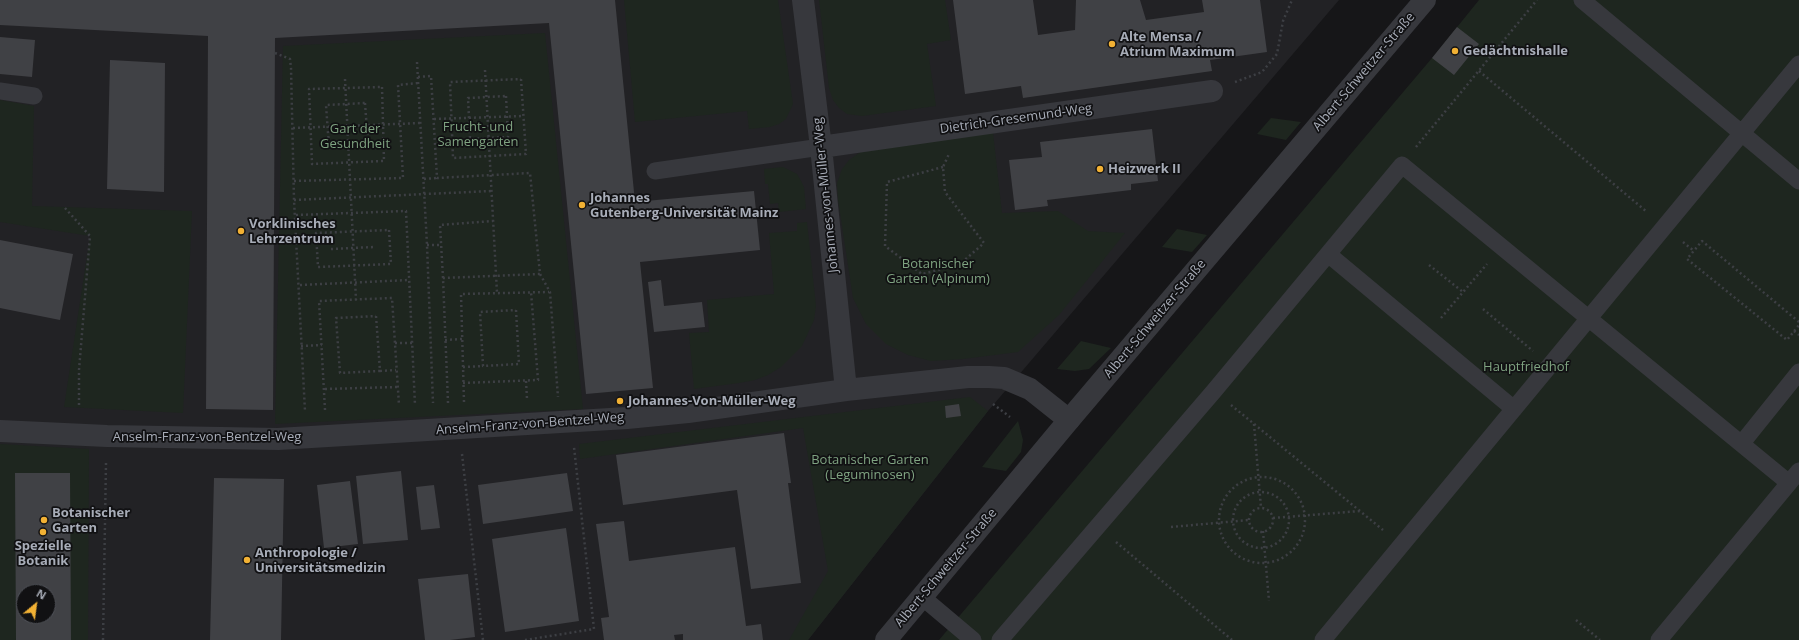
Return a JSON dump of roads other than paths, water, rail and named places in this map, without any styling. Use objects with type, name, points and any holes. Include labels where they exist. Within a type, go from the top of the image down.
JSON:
[{"type":"street","name":"Johannes-von-Müller-Weg","points":[[803,0],[821,147],[846,390]]},
{"type":"street","name":"Albert-Schweitzer-Straße","points":[[886,640],[1069,420],[1425,0]]},
{"type":"street","name":"Dietrich-Gresemund-Weg","points":[[821,147],[1212,91]]},
{"type":"street","name":"Anselm-Franz-von-Bentzel-Weg","points":[[0,431],[107,436],[278,439],[571,422],[688,412],[846,390],[968,378],[1004,378],[1030,389],[1069,420]]},
{"type":"lane","points":[[1582,0],[1799,181]]},
{"type":"lane","points":[[1323,640],[1799,64]]},
{"type":"lane","points":[[0,91],[34,96]]},
{"type":"lane","points":[[655,171],[821,147]]},
{"type":"lane","points":[[1000,640],[1214,391],[1402,165],[1588,319],[1742,443],[1794,477],[1659,640]]},
{"type":"lane","points":[[1328,254],[1514,408]]},
{"type":"lane","points":[[1742,443],[1799,372]]},
{"type":"lane","points":[[922,597],[973,640]]},
{"type":"place","name":"Alte Mensa / Atrium Maximum","points":[[1112,44]]},
{"type":"place","name":"Gedächtnishalle","points":[[1455,51]]},
{"type":"place","name":"Heizwerk II","points":[[1100,169]]},
{"type":"place","name":"Johannes Gutenberg-Universität Mainz","points":[[582,205]]},
{"type":"place","name":"Vorklinisches Lehrzentrum","points":[[241,231]]},
{"type":"place","name":"Johannes-Von-Müller-Weg","points":[[620,401]]},
{"type":"place","name":"Botanischer Garten","points":[[44,520]]},
{"type":"place","name":"Spezielle Botanik","points":[[43,532]]},
{"type":"place","name":"Anthropologie / Universitätsmedizin","points":[[247,560]]},
{"type":"park label","name":"Frucht- und Samengarten","points":[[478,134]]},
{"type":"park label","name":"Gart der Gesundheit","points":[[355,136]]},
{"type":"park label","name":"Botanischer Garten (Alpinum)","points":[[938,272]]},
{"type":"park label","name":"Hauptfriedhof","points":[[1526,367]]},
{"type":"park label","name":"Botanischer Garten (Leguminosen)","points":[[870,468]]}]
